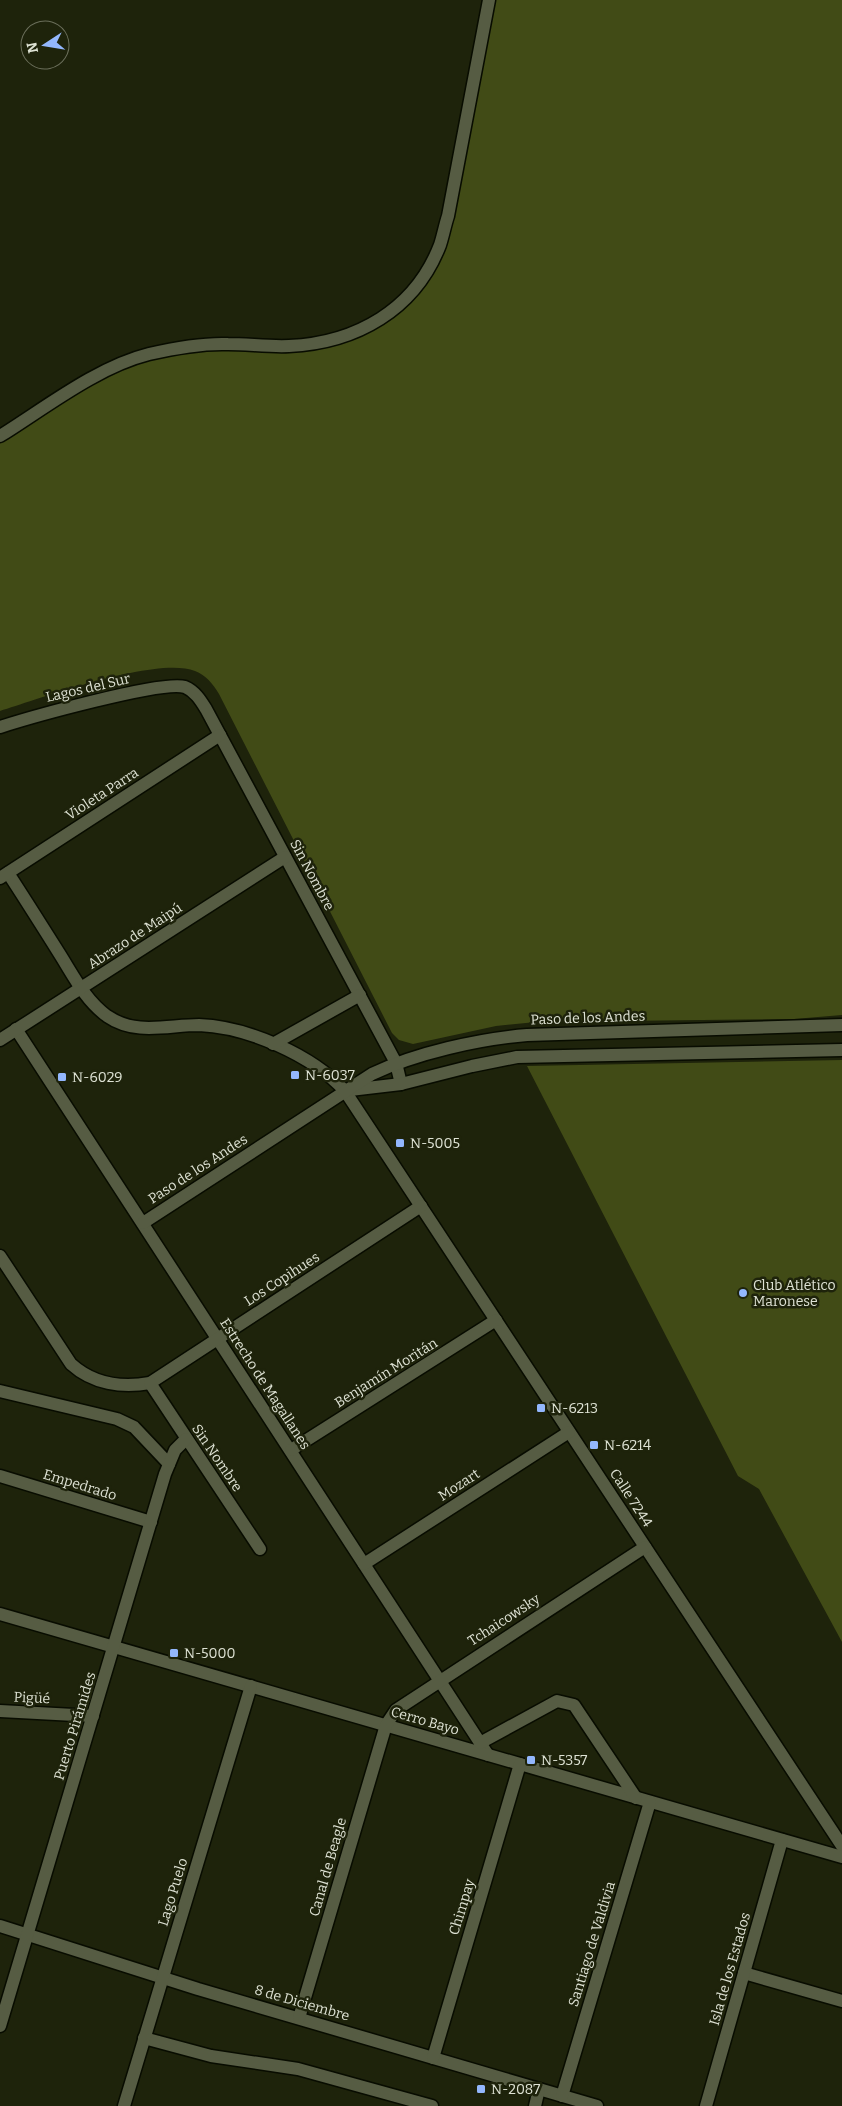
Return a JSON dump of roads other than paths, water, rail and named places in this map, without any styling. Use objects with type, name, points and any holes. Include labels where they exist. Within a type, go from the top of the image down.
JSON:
[{"type":"street","points":[[0,436],[92,379],[119,365],[147,355],[200,345],[289,346],[315,343],[342,337],[368,328],[390,313],[411,294],[422,280],[440,245],[448,216],[489,0]]},
{"type":"street","name":"Lagos del Sur","points":[[0,727],[60,710],[164,687],[184,687]]},
{"type":"street","name":"Sin Nombre","points":[[184,687],[200,699],[220,735],[396,1063],[400,1084]]},
{"type":"street","name":"Violeta Parra","points":[[4,875],[220,735]]},
{"type":"street","name":"Abrazo de Maipú","points":[[0,1040],[285,857]]},
{"type":"street","points":[[4,875],[81,988],[108,1017],[124,1024],[142,1028],[198,1025],[221,1027],[273,1044],[318,1068],[333,1078],[345,1091]]},
{"type":"street","points":[[273,1044],[360,995]]},
{"type":"street","name":"Paso de los Andes","points":[[143,1223],[345,1091],[372,1074],[396,1063],[486,1040],[520,1035],[842,1025]]},
{"type":"street","name":"Estrecho de Magallanes","points":[[16,1029],[488,1755]]},
{"type":"street","name":"Paso de los Andes","points":[[345,1091],[400,1084],[494,1061],[525,1056],[842,1050]]},
{"type":"street","name":"Calle 7244","points":[[345,1091],[842,1846]]},
{"type":"street","name":"Los Copihues","points":[[0,1256],[71,1364],[82,1374],[95,1380],[132,1386],[150,1383],[421,1206]]},
{"type":"street","name":"Benjamín Moritán","points":[[291,1450],[496,1320]]},
{"type":"street","name":"Sin Nombre","points":[[150,1383],[260,1549]]},
{"type":"street","points":[[0,1391],[117,1419],[134,1427],[169,1464]]},
{"type":"street","name":"Mozart","points":[[364,1564],[569,1432]]},
{"type":"street","name":"Puerto Pirámides","points":[[0,2026],[169,1464],[175,1450],[186,1439]]},
{"type":"street","name":"Empedrado","points":[[0,1476],[151,1522]]},
{"type":"street","name":"Tchaicowsky","points":[[386,1725],[396,1710],[646,1547]]},
{"type":"street","name":"Cerro Bayo","points":[[0,1614],[842,1857]]},
{"type":"street","name":"Lago Puelo","points":[[124,2106],[251,1686]]},
{"type":"street","points":[[480,1743],[557,1701],[574,1705],[636,1798]]},
{"type":"street","name":"Pigüé","points":[[0,1712],[93,1716]]},
{"type":"street","name":"Canal de Beagle","points":[[299,2018],[386,1725]]},
{"type":"street","name":"Chimpay","points":[[432,2058],[520,1764]]},
{"type":"street","name":"Santiago de Valdivia","points":[[562,2096],[650,1802]]},
{"type":"street","name":"Isla de los Estados","points":[[706,2106],[782,1840]]},
{"type":"street","name":"8 de Diciembre","points":[[0,1926],[162,1978],[597,2106]]},
{"type":"street","points":[[744,1973],[842,2001]]},
{"type":"street","points":[[144,2038],[211,2056],[298,2069],[432,2106]]},
{"type":"street","points":[[534,2106],[539,2089]]},
{"type":"place","name":"N-6037","points":[[295,1075]]},
{"type":"place","name":"N-6029","points":[[62,1077]]},
{"type":"place","name":"N-5005","points":[[400,1143]]},
{"type":"place","name":"Club Atlético Maronese","points":[[743,1293]]},
{"type":"place","name":"N-6213","points":[[541,1408]]},
{"type":"place","name":"N-6214","points":[[594,1445]]},
{"type":"place","name":"N-5000","points":[[174,1653]]},
{"type":"place","name":"N-5357","points":[[531,1760]]},
{"type":"place","name":"N-2087","points":[[481,2089]]}]
